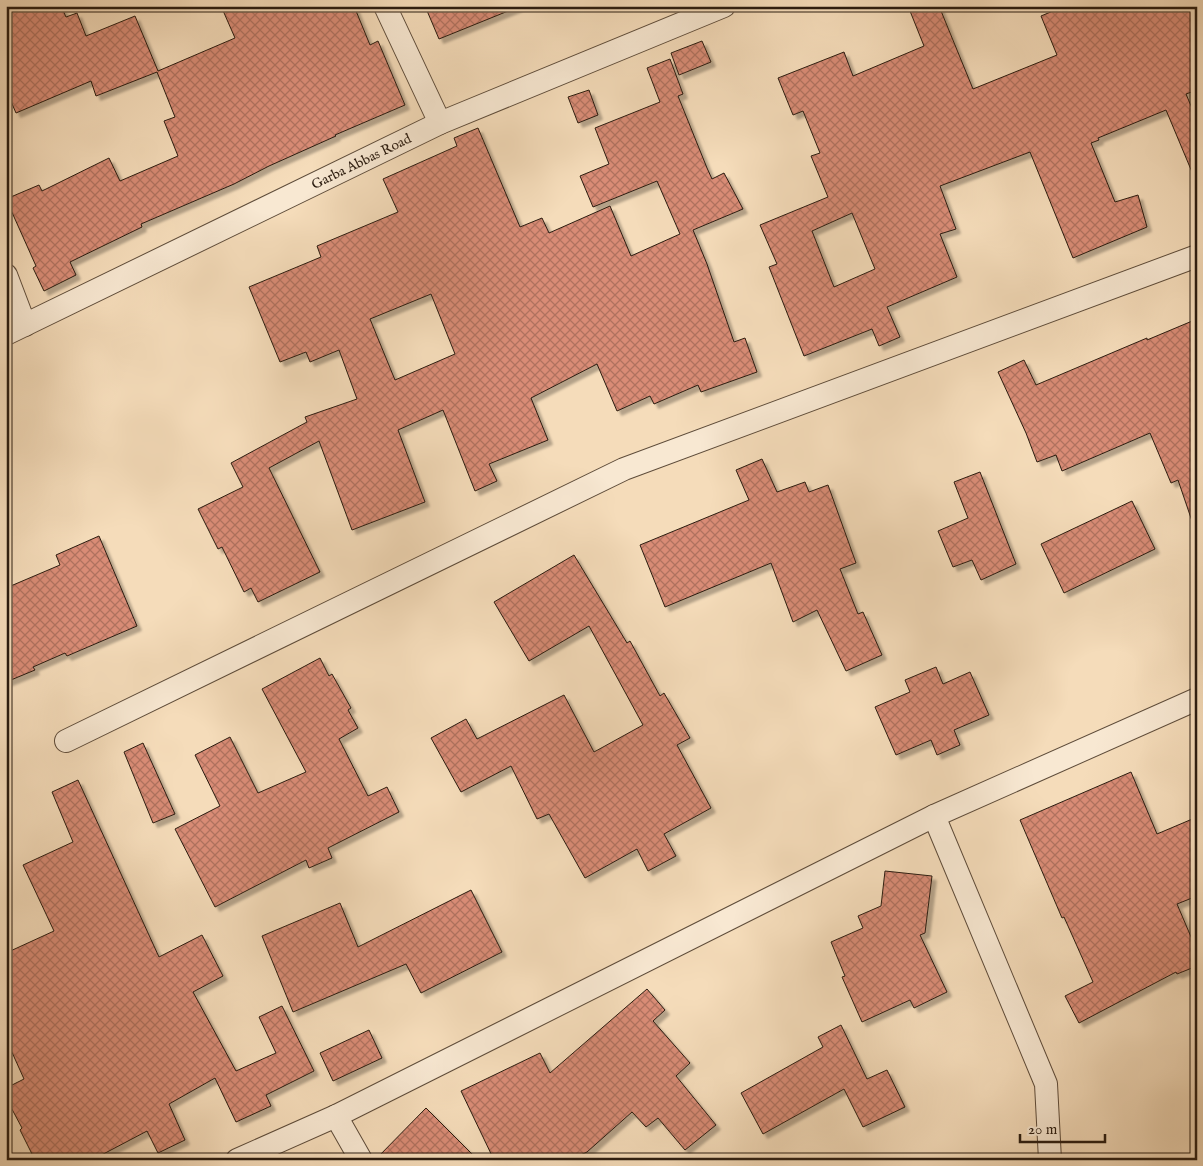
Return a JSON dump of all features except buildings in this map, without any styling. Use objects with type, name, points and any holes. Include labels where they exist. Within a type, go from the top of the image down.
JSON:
[{"type":"street","points":[[385,6],[440,123]]},
{"type":"street","name":"Garba Abbas Road","points":[[16,329],[440,123],[724,6]]},
{"type":"street","points":[[66,741],[624,469],[1197,256]]},
{"type":"street","points":[[6,275],[16,329]]},
{"type":"street","points":[[237,1160],[336,1116],[934,816],[1197,699]]},
{"type":"street","points":[[934,816],[1046,1084],[1050,1160]]},
{"type":"street","points":[[336,1116],[361,1160]]}]
